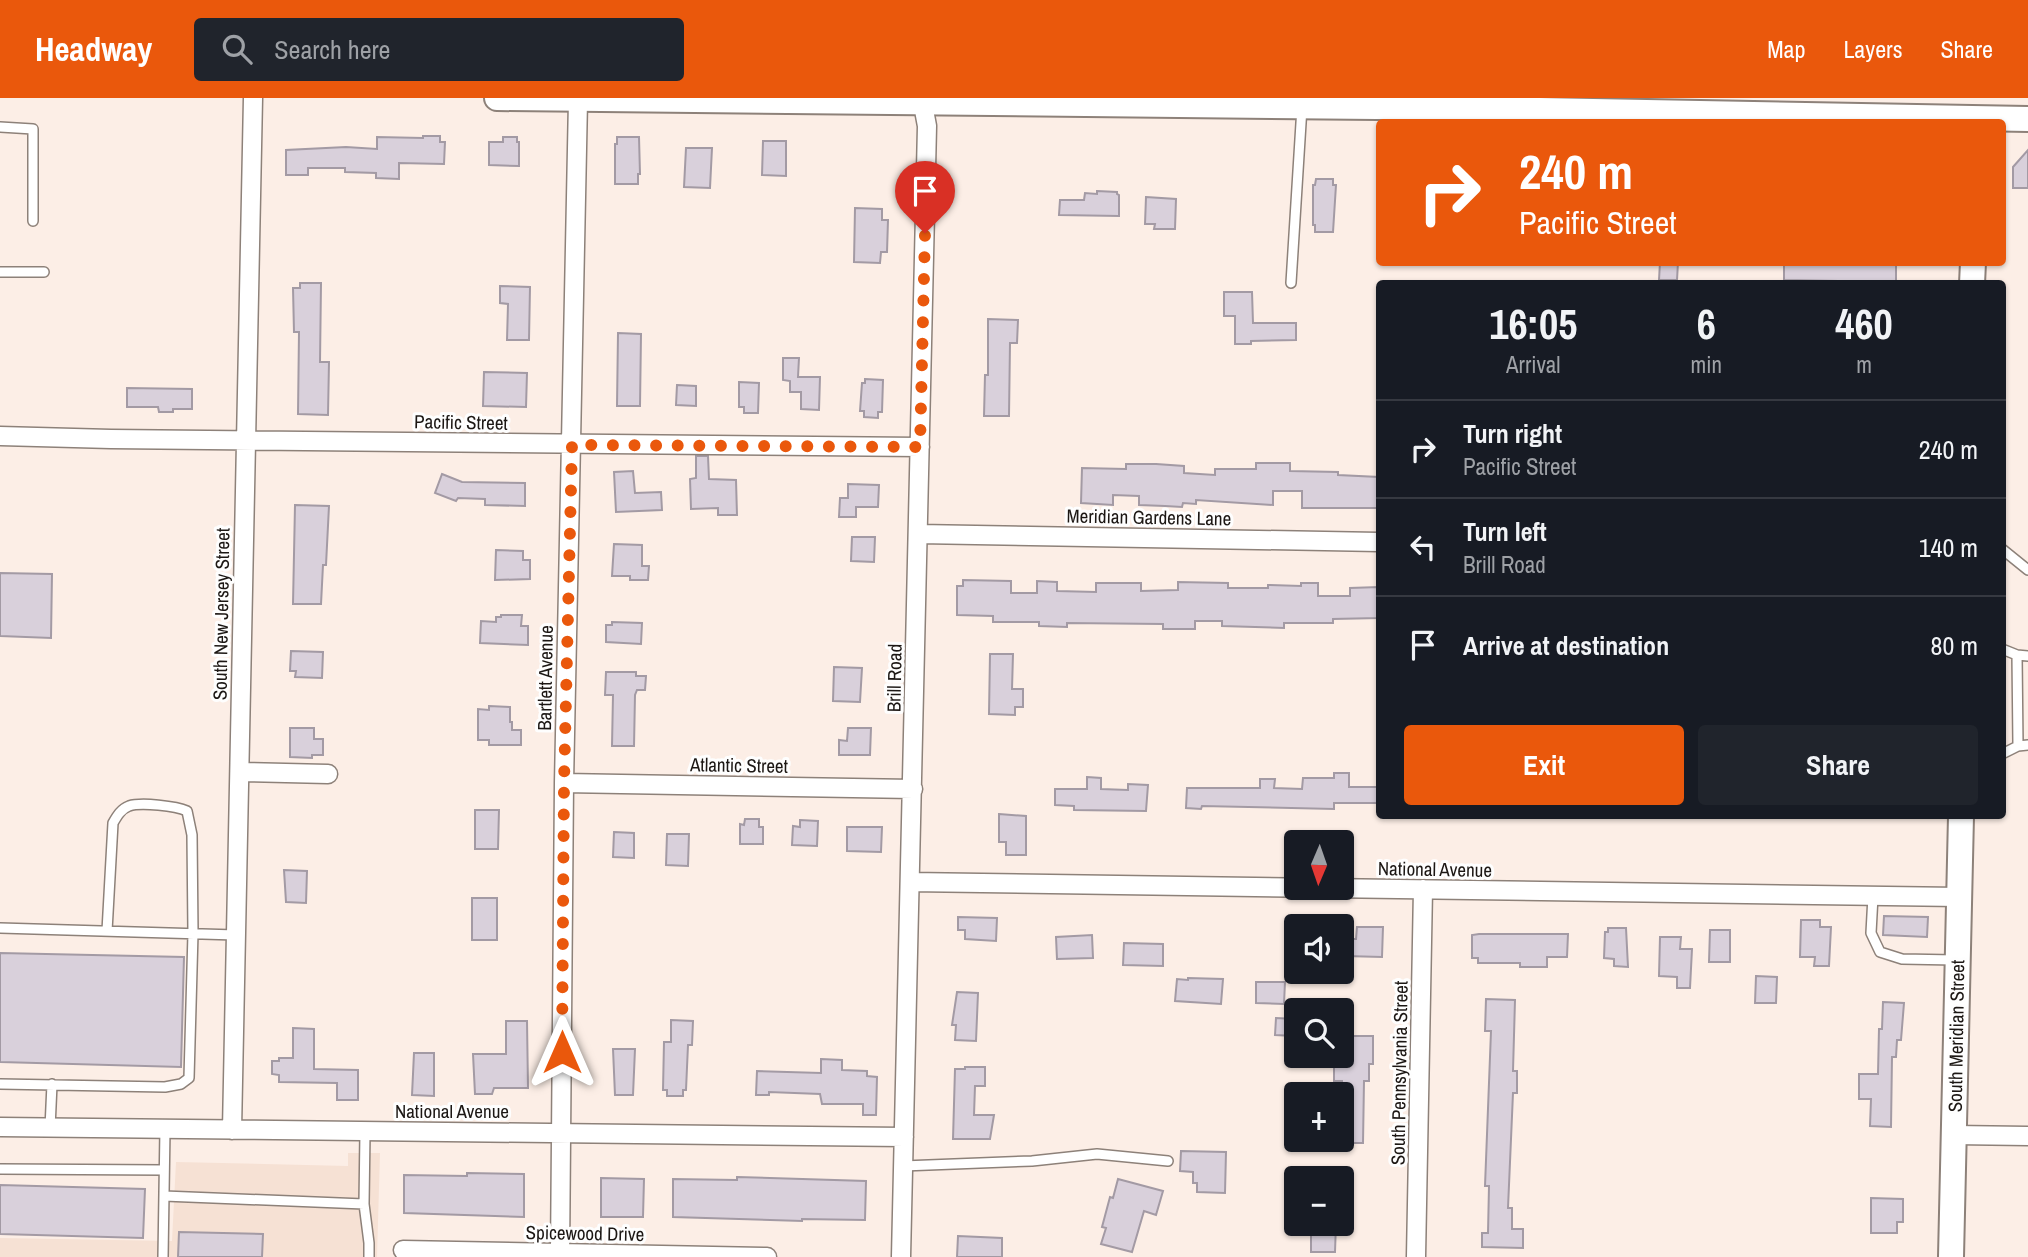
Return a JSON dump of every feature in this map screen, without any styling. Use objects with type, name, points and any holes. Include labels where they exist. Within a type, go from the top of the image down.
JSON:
[{"type":"main road","points":[[497,98],[1090,101],[1302,106],[1377,102],[1659,117],[1685,105],[1717,118],[1807,119],[1976,113],[2028,119]]},
{"type":"main road","name":"South Meridian Street","points":[[1951,1257],[1961,819]]},
{"type":"street","name":"South New Jersey Street","points":[[232,1130],[253,98]]},
{"type":"street","name":"Bartlett Avenue","points":[[560,1255],[564,783],[578,100]]},
{"type":"street","name":"Brill Road","points":[[901,1257],[927,125],[924,110],[915,100]]},
{"type":"street","name":"Pacific Street","points":[[0,436],[572,445],[920,447]]},
{"type":"street","name":"Meridian Gardens Lane","points":[[919,534],[1376,542]]},
{"type":"street","points":[[240,772],[328,774]]},
{"type":"street","name":"Atlantic Street","points":[[564,783],[913,789]]},
{"type":"street","name":"National Avenue","points":[[910,882],[1959,897]]},
{"type":"street","name":"South Pennsylvania Street","points":[[1416,1257],[1423,890]]},
{"type":"street","name":"National Avenue","points":[[0,1127],[904,1137]]},
{"type":"street","points":[[1954,1135],[2028,1136]]},
{"type":"street","name":"Spicewood Drive","points":[[403,1250],[767,1257]]},
{"type":"lane","points":[[1291,283],[1302,106]]},
{"type":"lane","points":[[0,127],[33,129],[33,221]]},
{"type":"lane","points":[[0,272],[44,272]]},
{"type":"lane","points":[[2006,552],[2028,570]]},
{"type":"lane","points":[[2006,651],[2028,656]]},
{"type":"lane","points":[[2006,752],[2023,746],[2017,655]]},
{"type":"lane","points":[[0,1084],[165,1087],[181,1084],[188,1078],[193,933],[190,821],[187,811],[177,806],[130,805],[120,812],[113,823],[107,931]]},
{"type":"lane","points":[[1873,895],[1871,933],[1880,952],[1902,959],[1957,960]]},
{"type":"lane","points":[[0,928],[236,935]]},
{"type":"lane","points":[[50,1128],[52,1084]]},
{"type":"lane","points":[[163,1257],[165,1129]]},
{"type":"lane","points":[[365,1132],[363,1204],[369,1257]]},
{"type":"lane","points":[[903,1167],[1032,1161],[1097,1154],[1168,1161]]},
{"type":"lane","points":[[0,1169],[164,1170]]},
{"type":"lane","points":[[164,1196],[363,1204]]},
{"type":"shaded area","points":[[348,1153],[380,1153],[377,1257],[0,1257],[0,1238],[172,1241],[176,1162],[348,1166]]},
{"type":"building","points":[[440,136],[440,142],[445,142],[444,164],[399,163],[399,179],[376,178],[376,173],[345,172],[345,168],[308,168],[308,175],[286,175],[286,150],[346,147],[377,149],[377,137]]},
{"type":"building","points":[[503,137],[517,137],[519,166],[489,165],[489,142],[503,142]]},
{"type":"building","points":[[617,137],[639,137],[638,184],[615,184]]},
{"type":"building","points":[[763,141],[786,141],[786,176],[762,175]]},
{"type":"building","points":[[686,148],[712,148],[710,188],[684,187]]},
{"type":"building","points":[[2028,150],[2028,188],[2013,188],[2013,167]]},
{"type":"building","points":[[1316,179],[1333,179],[1333,185],[1336,185],[1333,232],[1315,232],[1313,185]]},
{"type":"building","points":[[1097,191],[1117,192],[1119,216],[1059,215],[1060,200],[1084,200],[1085,193],[1097,194]]},
{"type":"building","points":[[1146,197],[1176,199],[1175,229],[1154,229],[1155,224],[1145,224]]},
{"type":"building","points":[[855,208],[882,209],[882,220],[888,220],[887,252],[881,252],[880,263],[854,262]]},
{"type":"building","points":[[1660,266],[1678,266],[1677,280],[1659,280]]},
{"type":"building","points":[[1784,266],[1896,266],[1896,280],[1784,280]]},
{"type":"building","points":[[300,283],[321,283],[320,362],[329,362],[328,415],[298,414],[299,332],[294,332],[293,288],[300,288]]},
{"type":"building","points":[[500,286],[530,287],[529,340],[507,340],[508,304],[500,303]]},
{"type":"building","points":[[1224,292],[1252,292],[1253,323],[1296,323],[1296,340],[1235,344],[1235,316],[1224,316]]},
{"type":"building","points":[[988,319],[1018,320],[1017,343],[1010,343],[1009,416],[984,416],[985,375],[988,375]]},
{"type":"building","points":[[618,333],[641,334],[640,406],[617,406]]},
{"type":"building","points":[[783,358],[799,358],[798,377],[820,377],[819,410],[801,409],[801,392],[790,392],[790,381],[783,380]]},
{"type":"building","points":[[484,372],[527,373],[526,407],[483,406]]},
{"type":"building","points":[[865,379],[883,380],[882,412],[878,412],[878,418],[864,417],[864,411],[860,411],[862,383],[865,383]]},
{"type":"building","points":[[739,382],[759,383],[758,413],[744,413],[744,407],[739,407]]},
{"type":"building","points":[[677,385],[696,386],[696,406],[676,405]]},
{"type":"building","points":[[127,388],[192,389],[192,409],[159,412],[158,407],[127,407]]},
{"type":"building","points":[[696,456],[708,456],[709,479],[736,480],[737,515],[718,515],[718,508],[691,509],[690,479],[696,478]]},
{"type":"building","points":[[1256,463],[1290,463],[1290,471],[1338,472],[1338,475],[1376,477],[1376,508],[1302,508],[1302,491],[1273,491],[1273,505],[1196,500],[1196,504],[1183,503],[1182,507],[1139,505],[1139,496],[1113,495],[1113,505],[1081,503],[1082,468],[1126,469],[1126,464],[1156,464],[1184,466],[1184,473],[1215,475],[1215,469],[1256,469]]},
{"type":"building","points":[[633,471],[635,493],[661,492],[662,510],[616,512],[614,472]]},
{"type":"building","points":[[442,474],[462,482],[525,483],[525,506],[485,505],[485,499],[458,498],[456,501],[435,493]]},
{"type":"building","points":[[848,484],[879,485],[878,507],[856,507],[856,517],[839,517],[840,498],[848,498]]},
{"type":"building","points":[[295,505],[329,506],[321,604],[293,604]]},
{"type":"building","points":[[852,537],[875,537],[874,562],[851,561]]},
{"type":"building","points":[[614,544],[642,545],[642,566],[649,566],[648,580],[612,576]]},
{"type":"building","points":[[496,550],[523,551],[523,560],[530,560],[530,579],[495,580]]},
{"type":"building","points":[[0,573],[52,574],[51,638],[0,636]]},
{"type":"building","points":[[963,580],[1011,581],[1011,593],[1037,593],[1037,581],[1057,582],[1057,591],[1096,592],[1096,583],[1141,583],[1141,591],[1178,590],[1178,582],[1228,583],[1228,588],[1268,588],[1268,585],[1301,586],[1301,583],[1318,583],[1318,596],[1350,596],[1350,588],[1376,587],[1376,618],[1333,619],[1333,623],[1284,623],[1284,628],[1222,626],[1222,621],[1195,621],[1195,629],[1163,629],[1163,624],[1067,623],[1067,627],[1039,626],[1039,622],[993,622],[993,616],[957,615],[957,586],[963,586]]},
{"type":"building","points":[[522,615],[521,626],[528,626],[528,645],[480,643],[481,621],[496,622],[496,617]]},
{"type":"building","points":[[612,622],[642,623],[641,644],[606,642],[606,625],[612,625]]},
{"type":"building","points":[[291,651],[323,652],[322,678],[295,677],[296,671],[290,671]]},
{"type":"building","points":[[990,654],[1013,654],[1012,689],[1023,689],[1023,707],[1015,707],[1015,715],[989,714]]},
{"type":"building","points":[[834,667],[862,668],[860,702],[833,701]]},
{"type":"building","points":[[606,672],[636,672],[636,676],[646,676],[645,690],[637,690],[635,695],[634,746],[612,746],[613,695],[605,695]]},
{"type":"building","points":[[489,706],[510,707],[512,730],[521,730],[521,745],[489,745],[489,740],[478,740],[478,709],[489,710]]},
{"type":"building","points":[[290,728],[314,728],[314,739],[323,739],[323,755],[312,755],[312,758],[290,757]]},
{"type":"building","points":[[848,728],[871,728],[870,755],[839,755],[839,740],[847,741]]},
{"type":"building","points":[[1334,773],[1349,773],[1349,787],[1376,787],[1376,803],[1334,803],[1334,809],[1202,806],[1201,809],[1186,808],[1187,788],[1260,788],[1260,779],[1275,779],[1274,788],[1302,789],[1303,778],[1334,778]]},
{"type":"building","points":[[1087,777],[1101,778],[1101,789],[1128,790],[1128,784],[1148,785],[1146,811],[1074,810],[1074,806],[1055,805],[1055,789],[1087,789]]},
{"type":"building","points":[[475,810],[499,810],[498,849],[475,849]]},
{"type":"building","points":[[999,814],[1026,816],[1026,855],[1006,855],[1006,842],[999,842]]},
{"type":"building","points":[[745,819],[759,819],[759,827],[763,827],[763,844],[740,844],[740,824],[744,825]]},
{"type":"building","points":[[800,820],[818,821],[817,846],[792,845],[793,826],[800,827]]},
{"type":"building","points":[[847,827],[882,827],[881,852],[847,851]]},
{"type":"building","points":[[614,832],[634,833],[634,858],[613,857]]},
{"type":"building","points":[[667,834],[689,834],[688,866],[666,865]]},
{"type":"building","points":[[284,870],[307,871],[306,903],[286,902]]},
{"type":"building","points":[[472,898],[497,898],[497,940],[472,940]]},
{"type":"building","points":[[1884,916],[1928,917],[1927,937],[1883,935]]},
{"type":"building","points":[[958,917],[997,918],[996,941],[965,939],[965,930],[958,930]]},
{"type":"building","points":[[1801,920],[1820,920],[1820,927],[1831,927],[1829,966],[1814,966],[1815,957],[1800,957]]},
{"type":"building","points":[[1357,927],[1383,927],[1382,957],[1354,956]]},
{"type":"building","points":[[1608,928],[1626,928],[1628,967],[1614,966],[1614,959],[1604,958],[1605,932],[1608,932]]},
{"type":"building","points":[[1710,930],[1730,930],[1730,962],[1709,962]]},
{"type":"building","points":[[1568,934],[1567,957],[1547,957],[1547,967],[1520,967],[1520,963],[1478,963],[1478,958],[1472,958],[1472,935]]},
{"type":"building","points":[[1092,935],[1093,958],[1057,959],[1056,937]]},
{"type":"building","points":[[1660,937],[1681,937],[1680,949],[1692,949],[1690,988],[1677,988],[1677,977],[1659,976]]},
{"type":"building","points":[[1124,943],[1163,944],[1163,966],[1123,965]]},
{"type":"building","points":[[0,953],[184,957],[181,1067],[0,1062]]},
{"type":"building","points":[[1756,976],[1777,977],[1776,1003],[1755,1003]]},
{"type":"building","points":[[1177,979],[1223,979],[1221,1004],[1175,1001]]},
{"type":"building","points":[[1256,982],[1284,982],[1284,1004],[1256,1003]]},
{"type":"building","points":[[957,992],[978,993],[976,1041],[955,1040],[956,1025],[952,1025]]},
{"type":"building","points":[[1486,999],[1515,1000],[1513,1071],[1517,1071],[1517,1093],[1513,1093],[1508,1208],[1512,1208],[1512,1229],[1523,1229],[1523,1248],[1482,1247],[1482,1233],[1488,1233],[1489,1186],[1485,1186],[1491,1031],[1485,1031]]},
{"type":"building","points":[[1883,1002],[1904,1003],[1901,1040],[1897,1040],[1896,1057],[1892,1057],[1891,1127],[1870,1126],[1871,1099],[1859,1099],[1859,1074],[1878,1074],[1879,1029],[1882,1029]]},
{"type":"building","points":[[1276,1018],[1284,1018],[1284,1035],[1275,1035]]},
{"type":"building","points":[[671,1020],[693,1021],[692,1045],[688,1045],[686,1090],[683,1090],[683,1096],[667,1096],[667,1090],[663,1090],[664,1042],[671,1042]]},
{"type":"building","points":[[506,1021],[527,1021],[528,1088],[494,1088],[492,1094],[475,1094],[473,1054],[506,1054]]},
{"type":"building","points":[[293,1028],[314,1029],[314,1069],[358,1070],[358,1100],[337,1100],[337,1083],[279,1082],[279,1075],[272,1074],[272,1061],[293,1058]]},
{"type":"building","points":[[1354,1036],[1373,1036],[1373,1064],[1369,1064],[1369,1081],[1364,1081],[1363,1143],[1354,1143],[1354,1082],[1334,1081],[1334,1068],[1354,1068]]},
{"type":"building","points":[[613,1049],[635,1049],[633,1095],[615,1095]]},
{"type":"building","points":[[414,1053],[434,1053],[434,1096],[412,1095]]},
{"type":"building","points":[[821,1059],[842,1060],[842,1070],[867,1071],[867,1076],[877,1077],[876,1115],[863,1115],[863,1104],[822,1104],[820,1094],[769,1092],[769,1095],[756,1095],[757,1071],[821,1073]]},
{"type":"building","points":[[985,1067],[985,1086],[975,1086],[974,1115],[994,1115],[990,1139],[953,1139],[955,1069]]},
{"type":"building","points":[[1181,1151],[1226,1152],[1225,1193],[1197,1192],[1197,1183],[1193,1183],[1193,1172],[1180,1171]]},
{"type":"building","points":[[467,1173],[524,1174],[524,1217],[404,1213],[404,1175],[467,1176]]},
{"type":"building","points":[[737,1177],[866,1181],[865,1220],[673,1217],[673,1179],[737,1180]]},
{"type":"building","points":[[601,1178],[644,1179],[643,1217],[601,1217]]},
{"type":"building","points":[[1118,1179],[1163,1191],[1156,1215],[1144,1211],[1132,1252],[1101,1244],[1106,1228],[1102,1227]]},
{"type":"building","points":[[0,1185],[145,1189],[143,1238],[0,1234]]},
{"type":"building","points":[[1871,1198],[1903,1199],[1903,1222],[1897,1222],[1897,1233],[1871,1233]]},
{"type":"building","points":[[179,1232],[263,1234],[262,1257],[178,1257]]},
{"type":"building","points":[[958,1236],[1002,1238],[1002,1257],[957,1257]]},
{"type":"building","points":[[1311,1236],[1336,1236],[1335,1252],[1311,1252]]},
{"type":"route","points":[[562,1052],[564,783],[572,445],[920,447],[925,233]]}]
